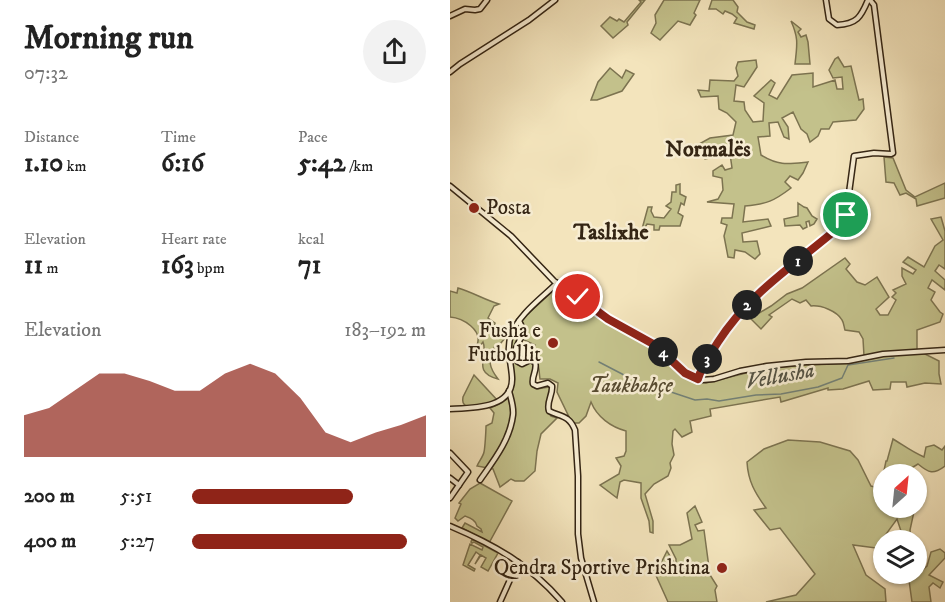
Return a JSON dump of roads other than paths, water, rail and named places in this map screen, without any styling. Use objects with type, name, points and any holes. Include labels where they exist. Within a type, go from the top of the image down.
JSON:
[{"type":"street","points":[[450,16],[465,9],[480,9],[487,0]]},
{"type":"street","points":[[450,72],[555,0]]},
{"type":"street","points":[[700,380],[700,369],[741,310],[767,285],[841,225],[846,215],[854,156],[893,153],[874,5],[869,0],[855,21],[837,25],[829,19],[826,0]]},
{"type":"street","points":[[450,186],[517,241],[557,283],[608,319],[655,345],[685,373],[700,380],[714,379],[767,366],[848,361],[888,353],[945,350]]},
{"type":"street","points":[[450,408],[493,405],[504,398],[512,378],[508,349],[512,333],[527,311],[557,283]]},
{"type":"street","points":[[519,321],[525,331],[516,348],[517,361],[522,364],[530,360],[535,362],[536,367],[532,380],[534,384],[537,386],[549,383],[552,386],[548,410],[566,417],[574,430],[578,476],[578,534],[581,558],[594,602]]},
{"type":"street","points":[[480,480],[504,445],[510,428],[514,415],[509,390]]},
{"type":"street","points":[[450,453],[468,471],[450,498]]},
{"type":"street","points":[[450,478],[459,485]]},
{"type":"street","points":[[450,526],[518,562],[536,575],[562,602]]},
{"type":"street","points":[[500,602],[518,562]]},
{"type":"waterway","name":"Vellusha","points":[[599,362],[624,375],[640,388],[668,391],[695,400],[719,401],[818,387],[842,378],[848,365],[894,358]]},
{"type":"place","name":"Posta","points":[[474,208]]},
{"type":"place","name":"Fusha e Futbollit","points":[[553,343]]},
{"type":"place","name":"Qendra Sportive Prishtina","points":[[722,568]]},
{"type":"district","name":"Normalës","points":[[708,149]]},
{"type":"district","name":"Taslixhe","points":[[611,232]]},
{"type":"park label","name":"Taukbahçe","points":[[631,386]]}]
